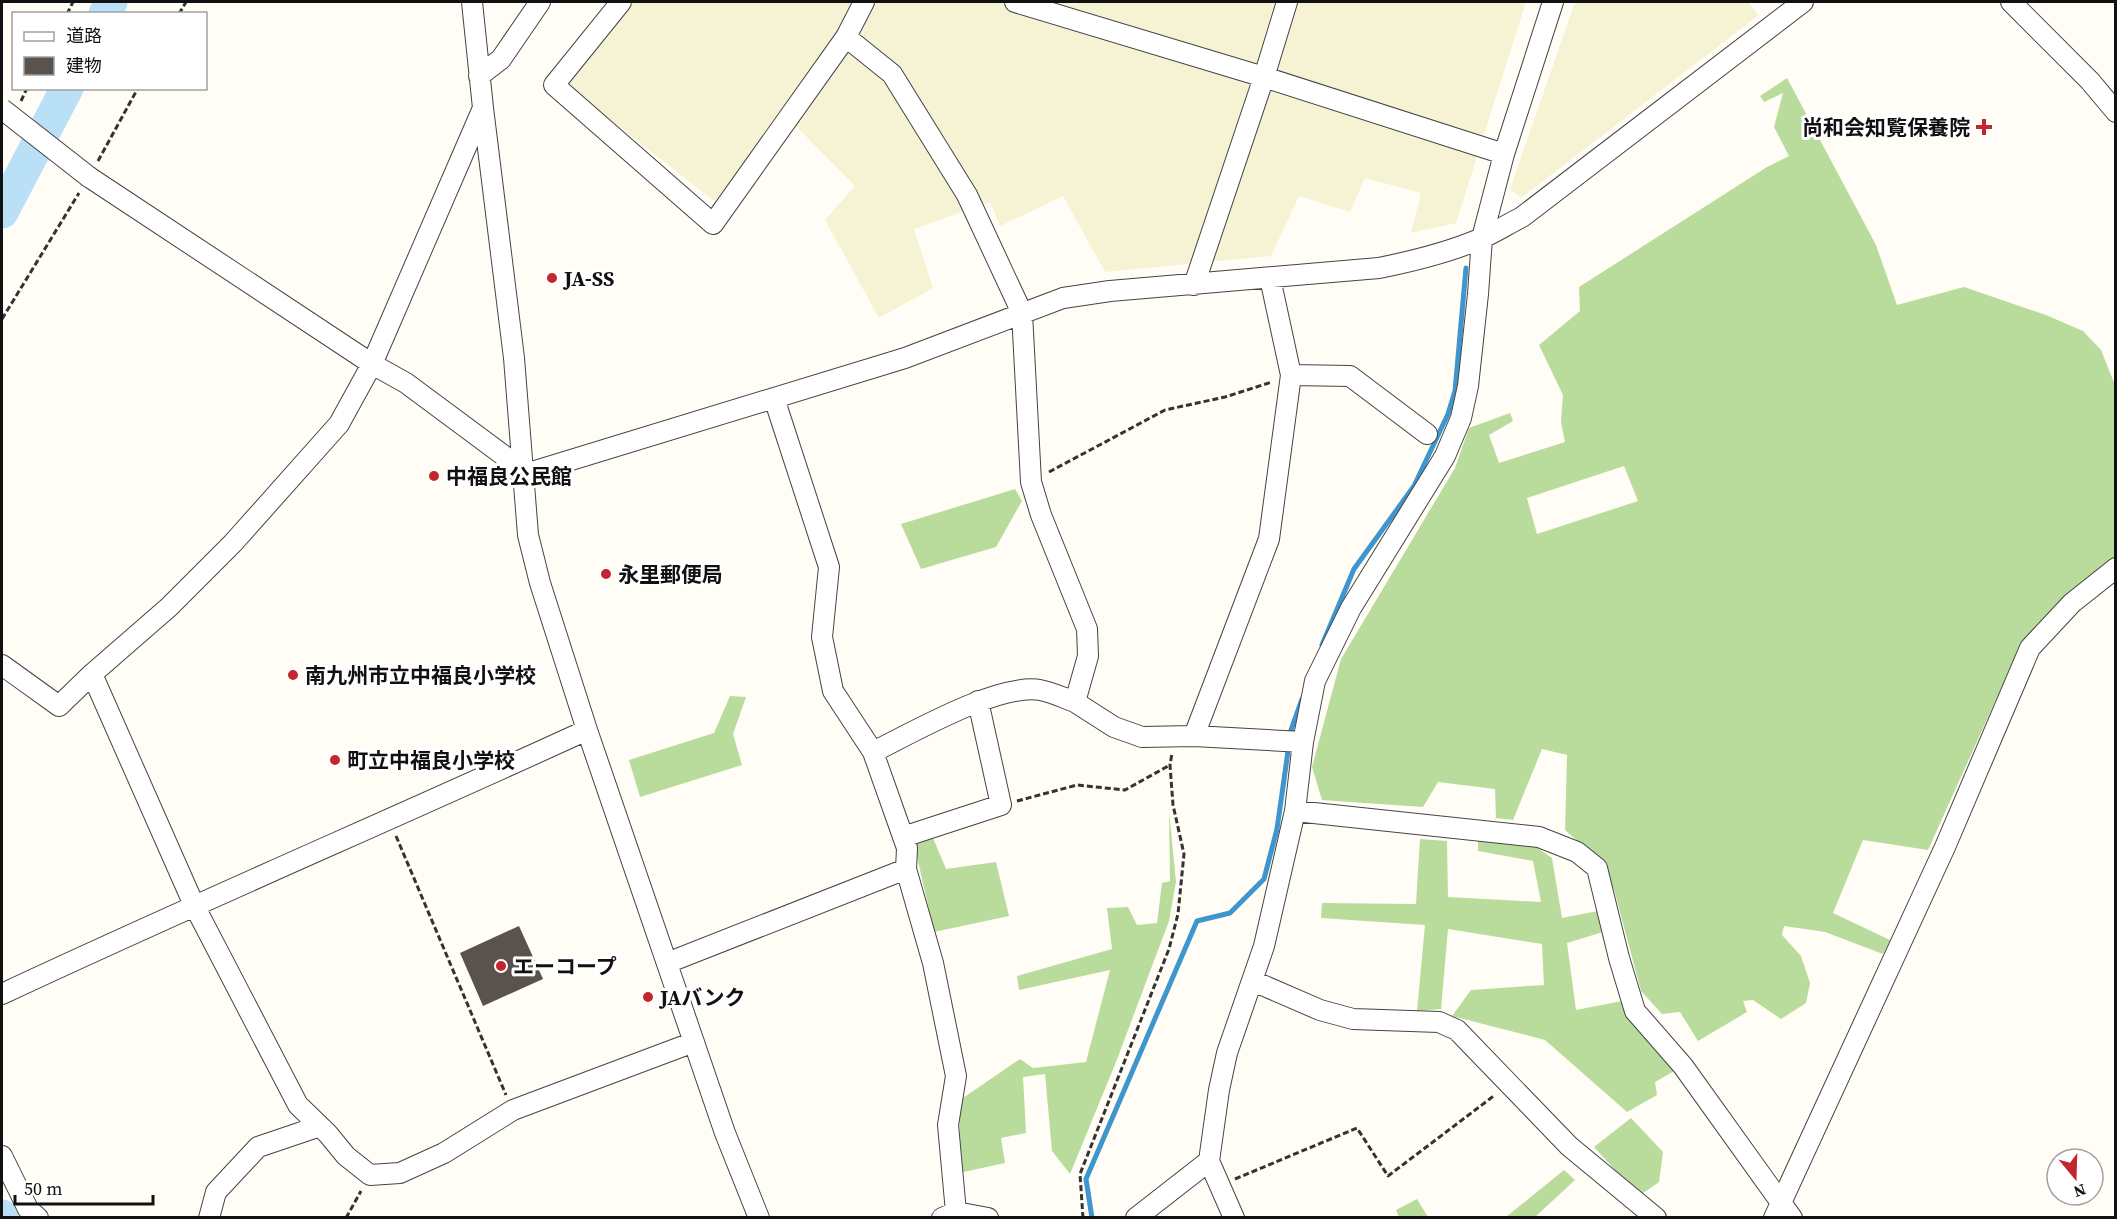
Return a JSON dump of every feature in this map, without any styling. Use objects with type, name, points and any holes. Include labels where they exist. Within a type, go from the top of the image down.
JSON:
[{"type":"street","points":[[472,2],[514,358],[522,475],[530,544],[540,583],[587,730],[693,1042],[725,1133],[759,1218]]},
{"type":"street","points":[[479,76],[501,59],[540,2]]},
{"type":"street","points":[[621,2],[554,85],[713,224],[846,37],[864,2]]},
{"type":"street","points":[[1015,2],[1264,76],[1504,154]]},
{"type":"street","points":[[1194,285],[1287,2]]},
{"type":"street","points":[[1234,1218],[1209,1161],[1227,1053],[1264,946],[1295,812],[1292,741],[1315,681],[1346,618],[1445,456],[1461,418],[1468,386],[1479,294],[1482,238],[1504,154],[1553,2]]},
{"type":"street","points":[[522,475],[904,358],[1064,298],[1110,291],[1379,268],[1416,261],[1482,238],[1522,216],[1803,2]]},
{"type":"street","points":[[2011,2],[2090,81],[2115,112]]},
{"type":"street","points":[[846,37],[892,74],[967,195],[1022,313],[1031,482],[1041,515],[1087,629],[1088,656],[1075,702]]},
{"type":"street","points":[[2,665],[59,706],[169,607],[233,543],[339,424],[372,364],[483,108]]},
{"type":"street","points":[[2,109],[89,177],[372,364],[406,383],[507,458],[522,475]]},
{"type":"street","points":[[1185,737],[1269,539],[1290,375],[1270,278]]},
{"type":"street","points":[[1290,375],[1350,376],[1427,434]]},
{"type":"street","points":[[774,398],[829,567],[822,637],[833,691],[873,752],[907,848],[906,869],[933,963],[956,1076],[948,1125],[949,1215],[988,1218]]},
{"type":"street","points":[[1782,1213],[1945,847],[2030,648],[2072,603],[2115,568]]},
{"type":"street","points":[[92,674],[194,905],[298,1105],[320,1125],[346,1156],[370,1174],[400,1173],[444,1153],[513,1110],[693,1042]]},
{"type":"street","points":[[873,752],[978,701],[1019,690],[1040,690],[1075,702],[1114,727],[1142,737],[1292,741]]},
{"type":"street","points":[[903,837],[1001,805],[978,701]]},
{"type":"street","points":[[2,994],[194,905],[587,730]]},
{"type":"street","points":[[1295,812],[1539,837],[1577,852],[1597,868],[1619,958],[1635,1011],[1683,1066],[1782,1213]]},
{"type":"street","points":[[667,963],[906,869]]},
{"type":"street","points":[[1253,981],[1320,1010],[1353,1019],[1439,1022],[1457,1030],[1508,1085],[1585,1160],[1656,1218]]},
{"type":"street","points":[[209,1218],[216,1192],[258,1147],[320,1125]]},
{"type":"street","points":[[2,1156],[28,1209],[38,1218]]},
{"type":"street","points":[[1136,1218],[1209,1161]]},
{"type":"path","points":[[2,319],[89,177],[137,90]]},
{"type":"path","points":[[1031,482],[1165,410],[1225,397],[1290,375]]},
{"type":"path","points":[[1083,1218],[1080,1174],[1169,949],[1178,914],[1184,854],[1173,805],[1170,765],[1185,737]]},
{"type":"path","points":[[1001,805],[1077,785],[1125,790],[1170,765]]},
{"type":"path","points":[[389,820],[513,1110]]},
{"type":"path","points":[[1219,1186],[1357,1128],[1388,1176],[1508,1085]]},
{"type":"path","points":[[346,1218],[370,1174]]},
{"type":"shaded area","points":[[626,2],[1526,2],[1456,223],[1411,233],[1421,193],[1365,178],[1350,212],[1299,196],[1271,256],[1105,272],[1063,196],[1000,226],[990,202],[914,229],[933,288],[879,318],[825,220],[855,186],[786,116],[714,201],[565,84]]},
{"type":"shaded area","points":[[1575,2],[1748,2],[1759,15],[1521,198],[1510,189]]},
{"type":"green space","points":[[1787,78],[1876,245],[1897,305],[1964,287],[2046,315],[2083,331],[2101,350],[2115,385],[2115,562],[2042,621],[2021,644],[1928,850],[1863,840],[1833,913],[1890,940],[1883,954],[1825,932],[1784,926],[1782,935],[1801,956],[1810,983],[1806,1003],[1781,1019],[1753,1000],[1743,1001],[1747,1012],[1698,1041],[1680,1012],[1662,1014],[1641,991],[1615,893],[1605,866],[1565,830],[1567,755],[1542,749],[1513,820],[1496,818],[1495,789],[1438,782],[1423,807],[1322,800],[1312,767],[1341,659],[1455,468],[1469,428],[1510,413],[1513,421],[1489,435],[1499,463],[1565,442],[1561,422],[1563,395],[1539,345],[1580,311],[1579,287],[1767,167],[1789,156],[1774,127],[1783,93],[1764,102],[1760,96]],"holes":[[[1624,466],[1638,501],[1537,534],[1527,498]]]},
{"type":"green space","points":[[1015,489],[1022,501],[996,547],[921,569],[901,524]]},
{"type":"green space","points":[[730,696],[746,697],[733,734],[742,765],[640,797],[629,760],[714,733]]},
{"type":"green space","points":[[1169,811],[1176,882],[1169,921],[1116,1062],[1070,1174],[1052,1151],[1045,1074],[1023,1077],[1026,1133],[1001,1138],[1005,1163],[959,1173],[960,1100],[1020,1059],[1033,1068],[1086,1062],[1110,970],[1019,990],[1017,976],[1112,949],[1107,908],[1128,907],[1137,925],[1157,923],[1162,883],[1170,881]]},
{"type":"green space","points":[[933,838],[946,869],[996,862],[1009,916],[934,932],[914,843]]},
{"type":"green space","points":[[1420,839],[1447,841],[1448,897],[1541,902],[1533,861],[1478,851],[1478,840],[1533,845],[1552,858],[1562,918],[1598,911],[1603,932],[1567,943],[1576,1010],[1622,1001],[1676,1070],[1655,1082],[1657,1095],[1627,1112],[1545,1040],[1452,1016],[1471,990],[1544,985],[1542,944],[1448,929],[1441,1009],[1417,1011],[1425,925],[1321,918],[1322,903],[1416,904]]},
{"type":"green space","points":[[1631,1118],[1663,1152],[1659,1182],[1639,1196],[1594,1147]]},
{"type":"green space","points":[[1564,1170],[1575,1180],[1535,1217],[1506,1217]]},
{"type":"green space","points":[[1417,1199],[1428,1217],[1399,1217],[1396,1210]]},
{"type":"building","name":"エーコープ","points":[[519,926],[543,979],[483,1006],[460,953]]},
{"type":"waterway","points":[[106,12],[111,2]]},
{"type":"waterway","points":[[2,212],[66,90]]},
{"type":"waterway","points":[[1322,645],[1354,569],[1414,486],[1448,414],[1455,391],[1466,268]]},
{"type":"waterway","points":[[1092,1218],[1086,1179],[1197,921],[1230,913],[1264,879],[1277,829],[1291,730],[1302,699]]},
{"type":"place","name":"尚和会知覧保養院","points":[[1984,127]]},
{"type":"place","name":"JA-SS","points":[[552,278]]},
{"type":"place","name":"中福良公民館","points":[[434,476]]},
{"type":"place","name":"永里郵便局","points":[[606,574]]},
{"type":"place","name":"南九州市立中福良小学校","points":[[293,675]]},
{"type":"place","name":"町立中福良小学校","points":[[335,760]]},
{"type":"place","name":"エーコープ","points":[[501,966]]},
{"type":"place","name":"JAバンク","points":[[648,997]]}]
